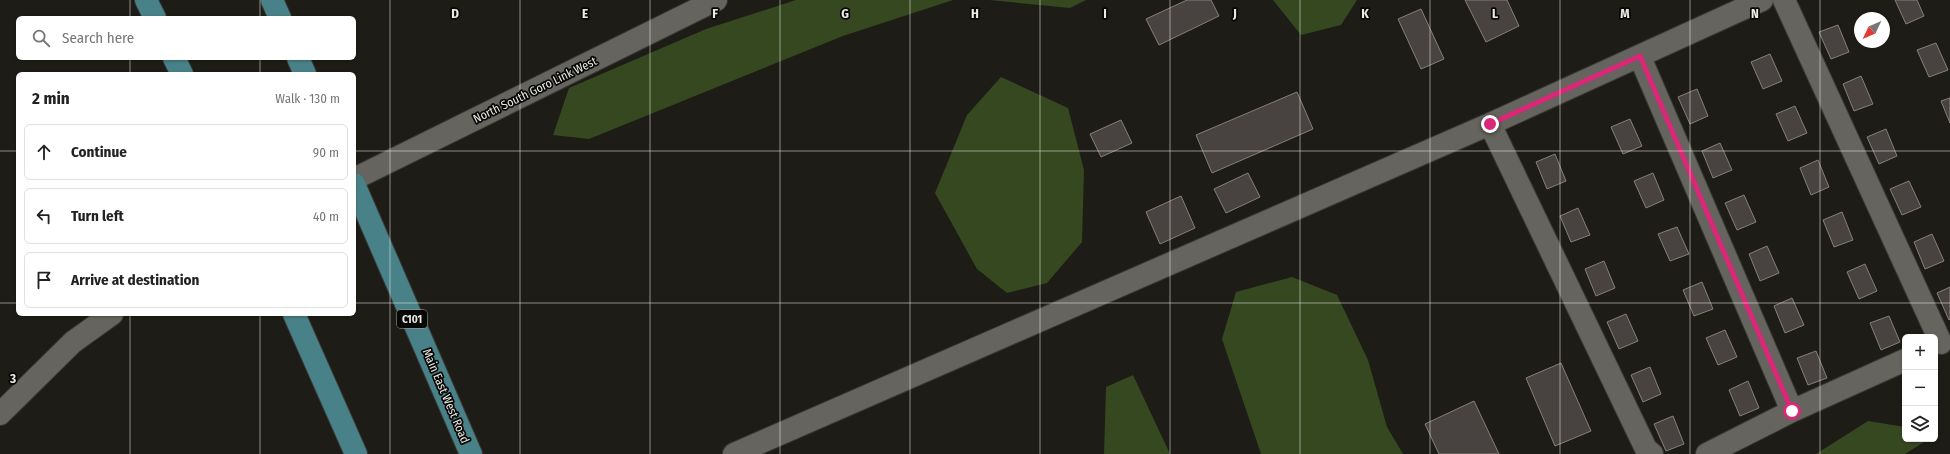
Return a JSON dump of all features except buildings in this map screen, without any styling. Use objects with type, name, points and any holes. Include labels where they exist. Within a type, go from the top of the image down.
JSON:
[{"type":"main road","points":[[146,0],[154,16]]},
{"type":"main road","points":[[272,0],[279,16]]},
{"type":"main road","points":[[175,60],[181,72]]},
{"type":"main road","points":[[299,60],[304,72]]},
{"type":"main road","name":"Main East West Road","points":[[356,189],[471,454]]},
{"type":"main road","points":[[295,316],[356,454]]},
{"type":"street","name":"North South Goro Link West","points":[[356,178],[716,0]]},
{"type":"street","points":[[734,454],[1490,124],[1762,0]]},
{"type":"street","points":[[1784,0],[1942,343]]},
{"type":"street","points":[[1640,56],[1792,411]]},
{"type":"street","points":[[1490,124],[1646,448],[1652,454]]},
{"type":"street","points":[[0,414],[73,342],[109,316]]},
{"type":"street","points":[[1707,454],[1792,411],[1902,361]]},
{"type":"green space","points":[[796,0],[953,0],[843,36],[589,139],[553,135],[569,88],[706,29]]},
{"type":"green space","points":[[989,0],[1086,0],[1070,8]]},
{"type":"green space","points":[[1273,0],[1357,0],[1341,25],[1301,35]]},
{"type":"green space","points":[[1001,77],[1068,108],[1084,170],[1082,242],[1047,283],[1007,293],[977,269],[935,193],[967,115]]},
{"type":"green space","points":[[1292,277],[1337,295],[1368,360],[1387,427],[1403,454],[1261,454],[1222,339],[1236,292]]},
{"type":"green space","points":[[1133,375],[1170,454],[1104,454],[1106,387]]},
{"type":"green space","points":[[1868,421],[1902,427],[1902,442],[1924,442],[1905,454],[1816,454]]},
{"type":"route","points":[[1490,124],[1640,56],[1792,411]]}]
